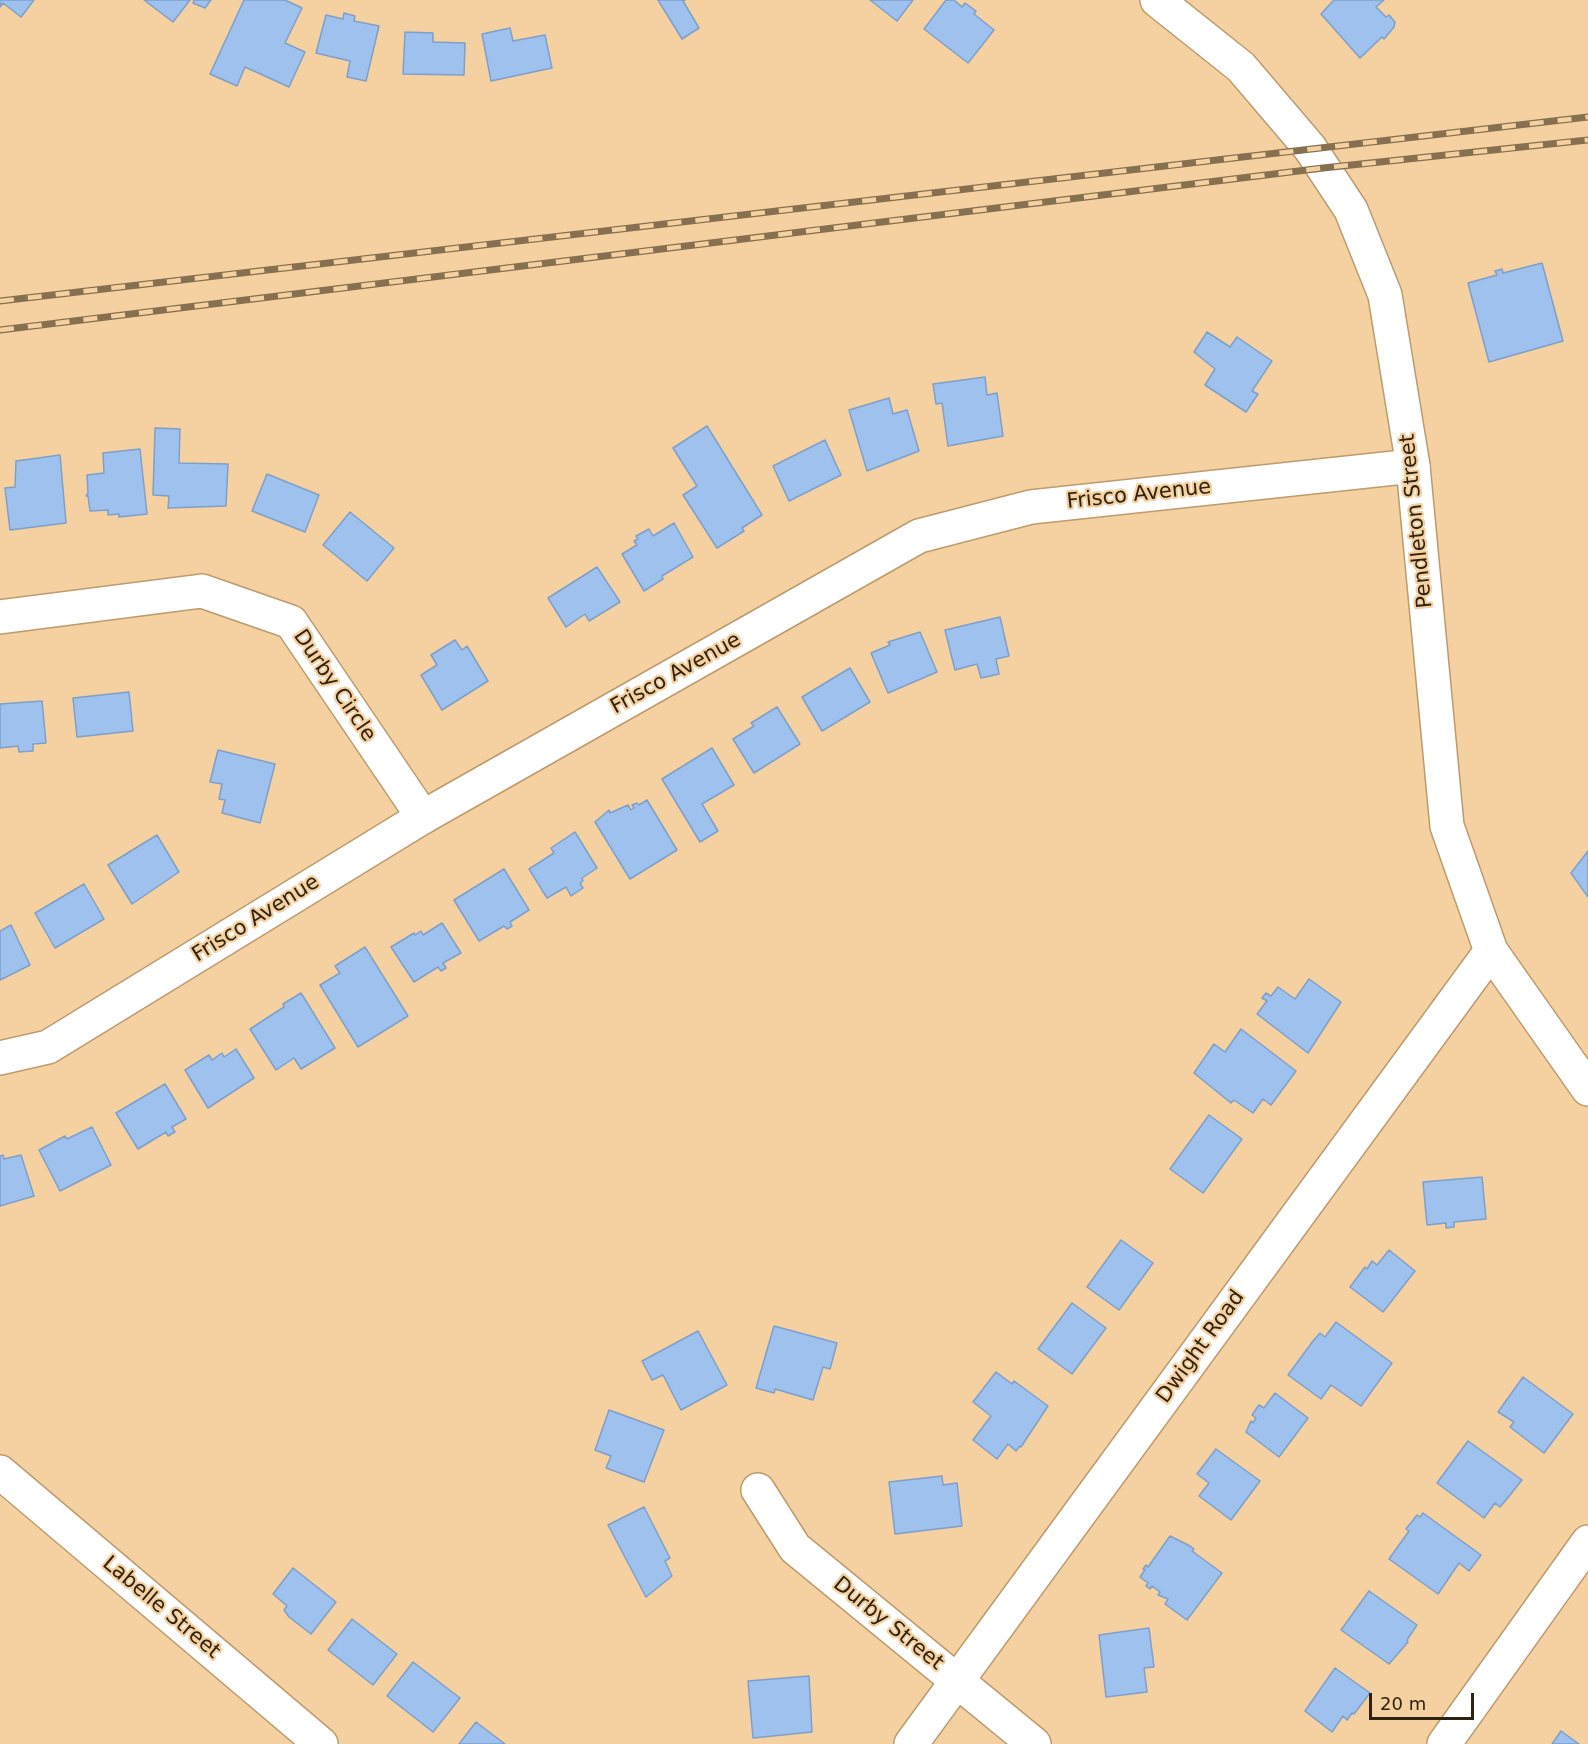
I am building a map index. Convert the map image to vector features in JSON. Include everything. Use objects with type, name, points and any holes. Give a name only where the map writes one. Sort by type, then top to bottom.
[{"type":"street","name":"Pendleton Street","points":[[1157,0],[1241,67],[1310,148],[1351,210],[1385,295],[1413,466],[1447,826],[1491,951],[1588,1089]]},
{"type":"street","name":"Frisco Avenue","points":[[0,1058],[48,1047],[423,817],[919,536],[1031,507],[1413,466]]},
{"type":"street","name":"Durby Circle","points":[[0,617],[202,591],[291,622],[423,817]]},
{"type":"street","name":"Dwight Road","points":[[911,1744],[1491,951]]},
{"type":"street","name":"Labelle Street","points":[[0,1472],[321,1744]]},
{"type":"street","name":"Durby Street","points":[[758,1490],[795,1548],[1034,1744]]},
{"type":"street","points":[[1444,1744],[1588,1542]]},
{"type":"building","points":[[0,0],[34,0],[21,17],[3,3],[0,7]]},
{"type":"building","points":[[144,0],[190,0],[173,22]]},
{"type":"building","points":[[194,0],[211,0],[205,8],[193,3]]},
{"type":"building","points":[[244,0],[285,0],[302,8],[285,43],[305,52],[289,87],[245,67],[237,86],[210,74]]},
{"type":"building","points":[[658,0],[685,0],[683,1],[699,28],[682,39]]},
{"type":"building","points":[[870,0],[913,0],[897,21]]},
{"type":"building","points":[[946,0],[954,0],[962,7],[965,3],[976,11],[974,14],[994,30],[968,63],[924,29]]},
{"type":"building","points":[[1334,0],[1384,0],[1376,7],[1386,17],[1389,15],[1395,22],[1394,27],[1384,39],[1382,37],[1360,58],[1321,14]]},
{"type":"building","points":[[344,13],[355,16],[354,21],[379,26],[366,81],[347,77],[350,61],[316,53],[326,15],[343,19]]},
{"type":"building","points":[[510,28],[513,41],[545,35],[552,68],[491,81],[482,34]]},
{"type":"building","points":[[405,32],[433,33],[433,42],[465,43],[464,75],[403,74]]},
{"type":"building","points":[[1542,263],[1563,341],[1489,362],[1468,283],[1497,275],[1495,271],[1502,269],[1503,273]]},
{"type":"building","points":[[1207,332],[1230,347],[1237,337],[1272,361],[1252,391],[1258,394],[1246,412],[1205,385],[1215,369],[1194,352]]},
{"type":"building","points":[[985,377],[987,395],[997,393],[1003,436],[948,446],[942,403],[936,404],[933,384]]},
{"type":"building","points":[[889,398],[893,414],[907,410],[919,451],[867,471],[849,410]]},
{"type":"building","points":[[707,426],[762,515],[742,528],[744,531],[717,548],[683,495],[697,486],[673,448]]},
{"type":"building","points":[[155,428],[180,429],[179,463],[228,464],[226,506],[168,508],[169,496],[153,495]]},
{"type":"building","points":[[825,440],[841,475],[789,501],[773,466]]},
{"type":"building","points":[[140,449],[147,514],[119,517],[119,514],[108,515],[108,510],[90,511],[88,496],[86,496],[88,493],[87,475],[104,473],[103,453]]},
{"type":"building","points":[[60,455],[66,523],[10,530],[5,488],[15,487],[16,461]]},
{"type":"building","points":[[267,474],[319,495],[305,532],[252,511]]},
{"type":"building","points":[[350,512],[394,548],[367,581],[323,545]]},
{"type":"building","points":[[674,523],[693,557],[662,576],[663,579],[644,591],[622,554],[637,545],[634,541],[638,539],[636,536],[649,529],[653,536]]},
{"type":"building","points":[[597,567],[620,602],[589,621],[585,614],[566,627],[548,598]]},
{"type":"building","points":[[1000,617],[1009,656],[996,659],[999,674],[981,678],[977,664],[955,670],[945,630]]},
{"type":"building","points":[[920,632],[937,672],[888,693],[871,653],[890,645],[888,642]]},
{"type":"building","points":[[455,640],[462,650],[467,646],[488,681],[442,710],[421,675],[437,665],[431,655]]},
{"type":"building","points":[[850,668],[870,702],[822,731],[802,697]]},
{"type":"building","points":[[129,692],[133,731],[77,737],[73,698]]},
{"type":"building","points":[[42,701],[46,743],[33,744],[33,751],[19,752],[18,746],[0,748],[0,704]]},
{"type":"building","points":[[777,707],[800,744],[754,773],[733,739],[754,726],[751,723]]},
{"type":"building","points":[[712,748],[734,785],[702,804],[718,831],[700,842],[662,779]]},
{"type":"building","points":[[218,750],[275,764],[260,823],[222,813],[225,800],[219,799],[222,784],[210,782]]},
{"type":"building","points":[[647,800],[677,850],[630,879],[595,822],[609,810],[610,813],[628,805],[631,810],[634,808],[632,805],[637,803],[639,805]]},
{"type":"building","points":[[575,832],[597,868],[582,878],[583,881],[580,883],[583,888],[571,896],[566,887],[547,898],[529,869],[554,853],[551,848]]},
{"type":"building","points":[[157,835],[179,872],[132,904],[108,865]]},
{"type":"building","points":[[1588,851],[1588,897],[1571,873]]},
{"type":"building","points":[[504,869],[529,910],[510,922],[512,926],[507,929],[504,926],[479,941],[454,900]]},
{"type":"building","points":[[84,884],[104,919],[55,948],[35,913]]},
{"type":"building","points":[[442,923],[461,953],[443,963],[446,968],[441,971],[438,967],[414,982],[391,947],[414,933],[415,935],[421,931],[423,935]]},
{"type":"building","points":[[11,925],[30,965],[0,980],[0,931]]},
{"type":"building","points":[[365,947],[408,1016],[358,1047],[320,985],[340,973],[335,966]]},
{"type":"building","points":[[1309,979],[1341,1002],[1308,1053],[1257,1014],[1267,1001],[1262,998],[1266,993],[1271,996],[1278,987],[1295,999]]},
{"type":"building","points":[[301,993],[335,1048],[301,1069],[294,1058],[276,1070],[250,1029]]},
{"type":"building","points":[[1241,1029],[1296,1071],[1271,1105],[1263,1099],[1253,1113],[1234,1100],[1231,1103],[1194,1073],[1214,1044],[1225,1052]]},
{"type":"building","points":[[236,1049],[254,1078],[208,1108],[185,1070],[209,1055],[212,1060],[222,1053],[224,1057]]},
{"type":"building","points":[[165,1084],[186,1119],[172,1127],[175,1132],[168,1136],[166,1132],[138,1149],[116,1113]]},
{"type":"building","points":[[1209,1115],[1242,1139],[1203,1193],[1170,1169]]},
{"type":"building","points":[[92,1127],[111,1165],[60,1191],[39,1150],[65,1136],[67,1139]]},
{"type":"building","points":[[3,1155],[4,1159],[21,1155],[34,1196],[0,1206],[0,1156]]},
{"type":"building","points":[[1482,1177],[1486,1219],[1454,1222],[1454,1227],[1446,1228],[1446,1223],[1427,1225],[1423,1182]]},
{"type":"building","points":[[1121,1240],[1153,1263],[1119,1310],[1087,1287]]},
{"type":"building","points":[[1389,1250],[1415,1271],[1383,1312],[1350,1287],[1365,1267],[1367,1269],[1372,1261],[1377,1265]]},
{"type":"building","points":[[1072,1303],[1106,1328],[1072,1374],[1038,1349]]},
{"type":"building","points":[[1336,1322],[1392,1363],[1361,1406],[1331,1385],[1321,1399],[1288,1375],[1320,1333],[1325,1337]]},
{"type":"building","points":[[774,1326],[837,1343],[830,1369],[823,1367],[813,1400],[775,1389],[774,1393],[756,1388]]},
{"type":"building","points":[[698,1331],[727,1385],[681,1410],[663,1375],[652,1380],[642,1361]]},
{"type":"building","points":[[996,1372],[1012,1384],[1014,1381],[1048,1406],[1021,1447],[1016,1451],[1008,1444],[997,1459],[973,1440],[991,1416],[973,1402]]},
{"type":"building","points":[[1523,1377],[1573,1414],[1544,1453],[1510,1427],[1514,1422],[1498,1412]]},
{"type":"building","points":[[1275,1393],[1308,1418],[1279,1457],[1246,1432],[1251,1421],[1253,1423],[1256,1418],[1252,1415],[1259,1405],[1264,1408]]},
{"type":"building","points":[[609,1410],[664,1430],[644,1482],[606,1468],[611,1456],[595,1450]]},
{"type":"building","points":[[1468,1441],[1522,1480],[1500,1507],[1495,1503],[1484,1518],[1437,1483]]},
{"type":"building","points":[[1216,1449],[1260,1481],[1231,1520],[1199,1496],[1209,1483],[1197,1474]]},
{"type":"building","points":[[942,1476],[943,1485],[957,1483],[962,1526],[895,1534],[889,1482]]},
{"type":"building","points":[[644,1507],[670,1558],[665,1561],[672,1576],[646,1597],[608,1525]]},
{"type":"building","points":[[1423,1513],[1481,1555],[1469,1571],[1459,1563],[1438,1594],[1389,1559],[1409,1531],[1406,1529],[1417,1515],[1420,1517]]},
{"type":"building","points":[[1170,1536],[1190,1546],[1194,1549],[1192,1551],[1222,1573],[1187,1620],[1165,1604],[1168,1599],[1158,1595],[1160,1592],[1152,1586],[1150,1589],[1146,1586],[1148,1583],[1140,1577],[1145,1570],[1143,1569],[1146,1565],[1148,1567]]},
{"type":"building","points":[[293,1568],[336,1602],[311,1634],[289,1617],[284,1610],[287,1606],[273,1594]]},
{"type":"building","points":[[1369,1591],[1417,1625],[1407,1640],[1408,1642],[1389,1664],[1341,1630]]},
{"type":"building","points":[[352,1619],[397,1654],[373,1685],[328,1650]]},
{"type":"building","points":[[1149,1628],[1154,1667],[1144,1668],[1147,1692],[1106,1697],[1099,1635]]},
{"type":"building","points":[[413,1662],[460,1698],[433,1732],[387,1696]]},
{"type":"building","points":[[1335,1668],[1370,1693],[1347,1720],[1343,1716],[1332,1732],[1305,1711]]},
{"type":"building","points":[[809,1676],[812,1732],[753,1738],[748,1681]]},
{"type":"building","points":[[476,1722],[505,1744],[459,1744]]},
{"type":"building","points":[[1561,1731],[1579,1744],[1552,1744]]},
{"type":"railway","points":[[0,301],[1588,117]]},
{"type":"railway","points":[[0,330],[1323,168],[1588,140]]}]
